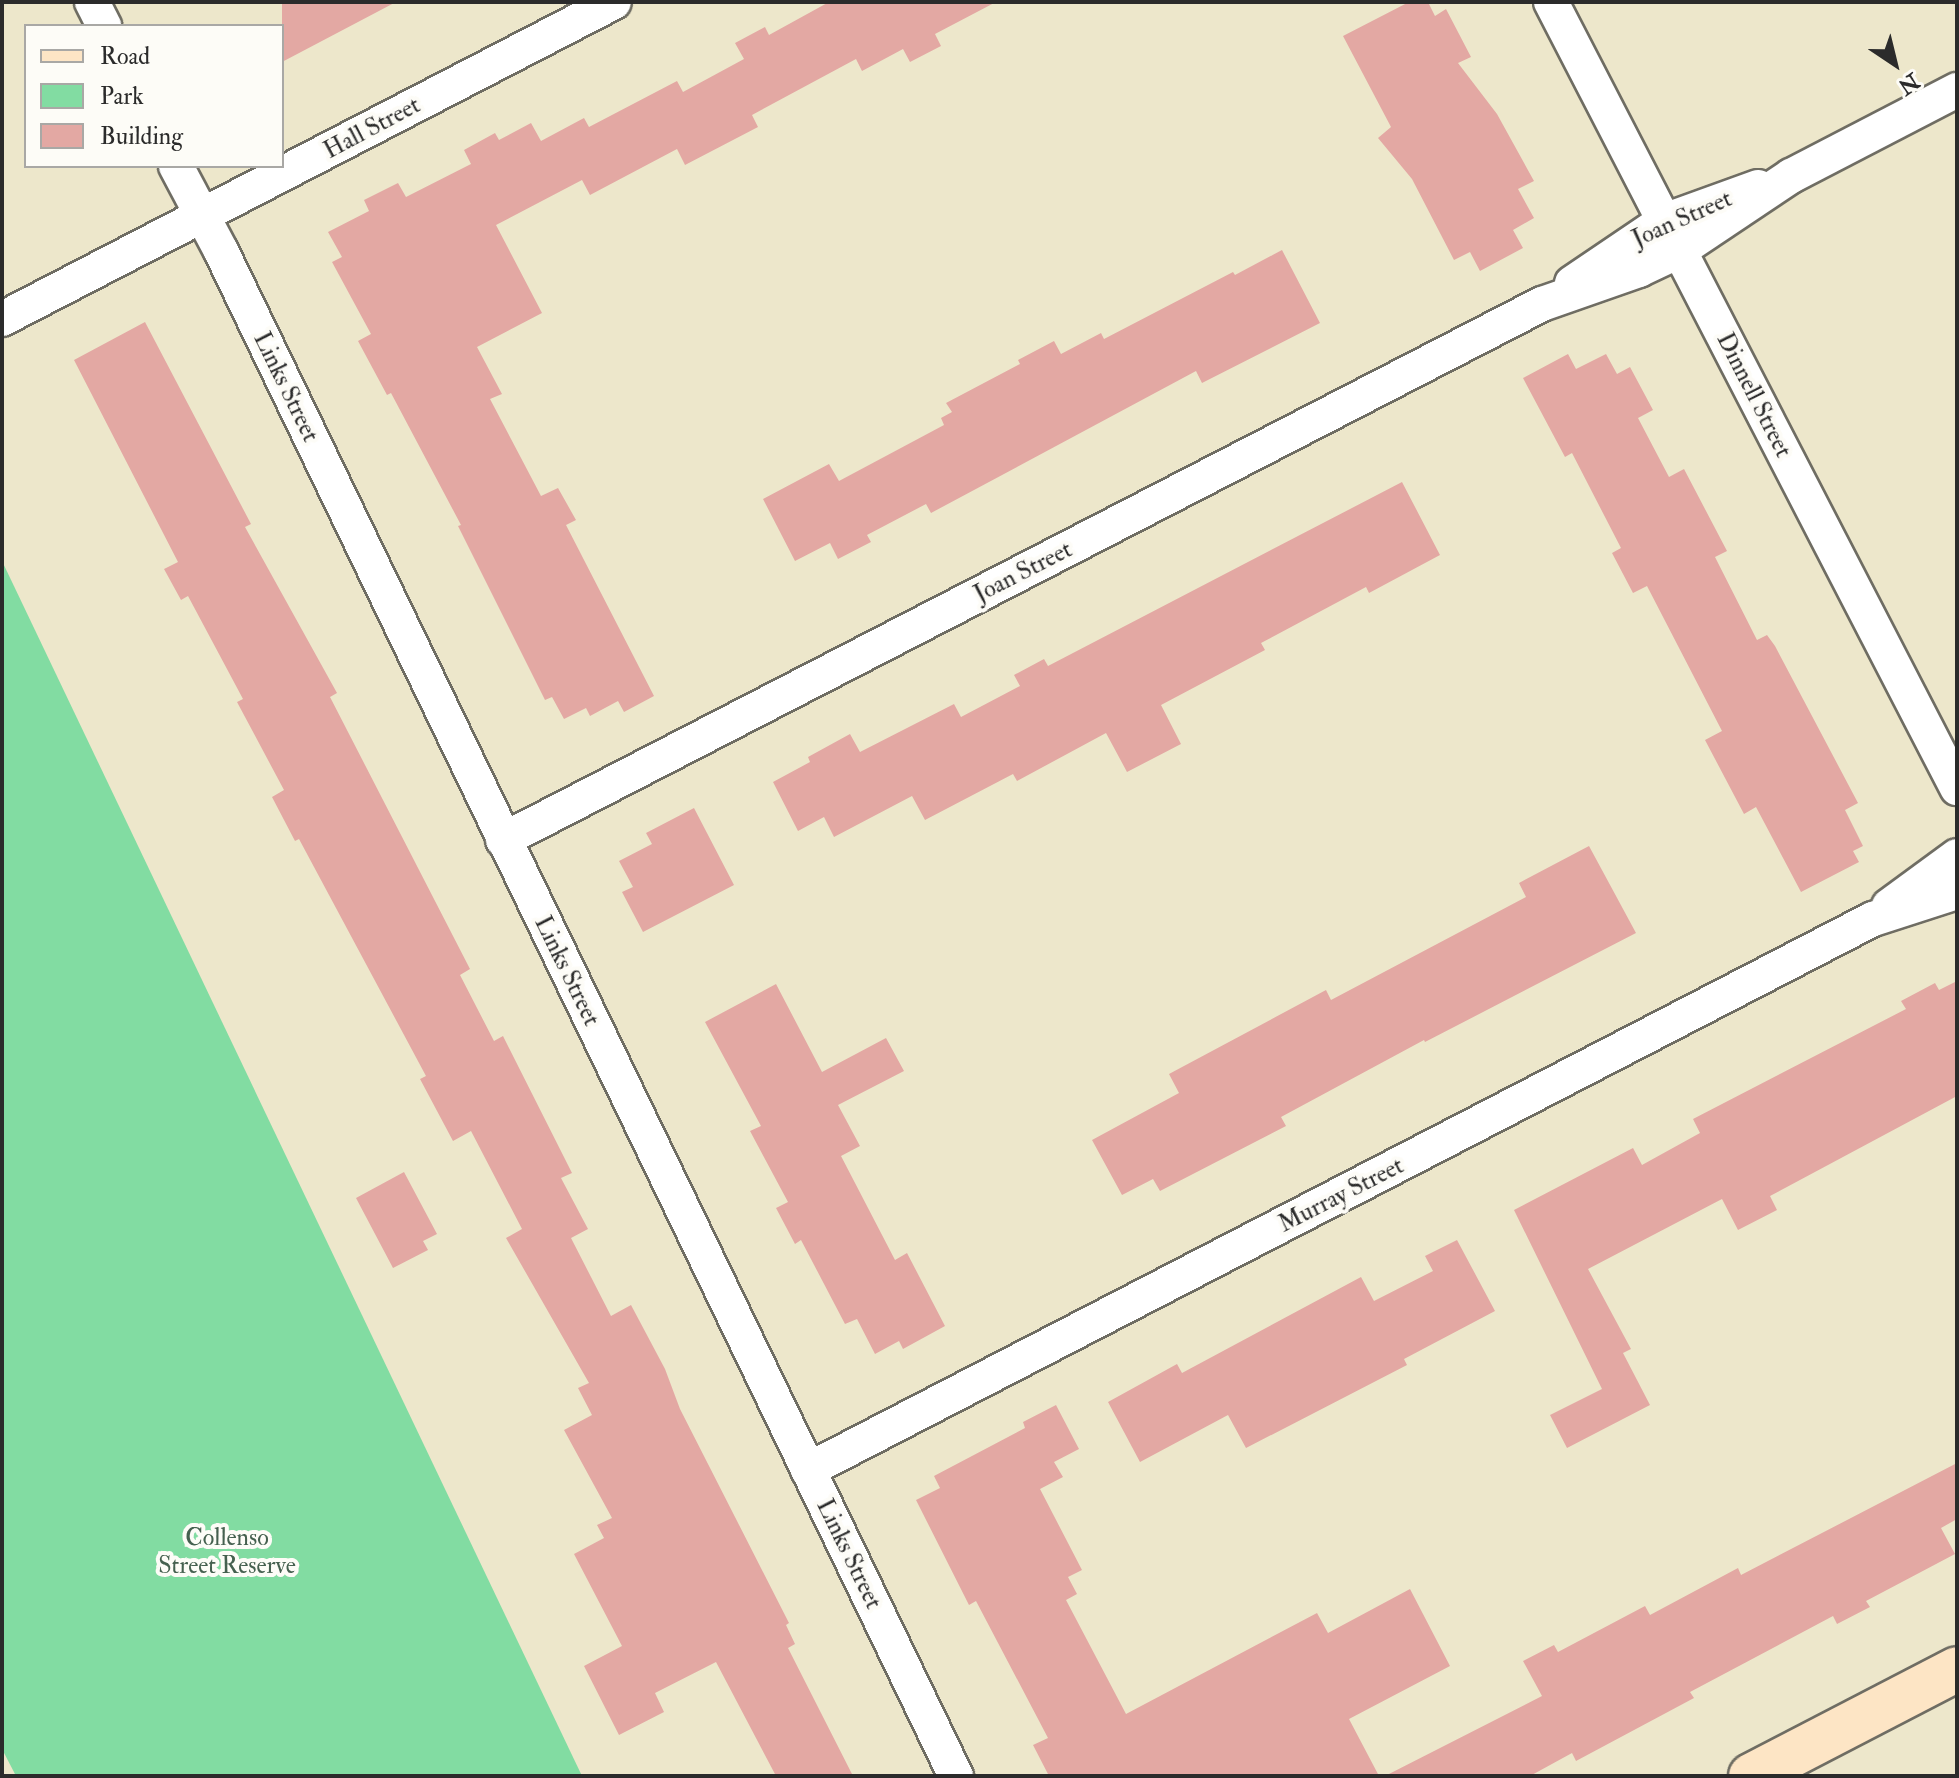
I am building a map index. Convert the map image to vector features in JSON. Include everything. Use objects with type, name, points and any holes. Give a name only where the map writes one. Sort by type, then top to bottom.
[{"type":"street","points":[[92,2],[103,24]]},
{"type":"street","name":"Hall Street","points":[[2,319],[614,2]]},
{"type":"street","name":"Dinnell Street","points":[[1551,2],[1957,788]]},
{"type":"street","name":"Joan Street","points":[[503,840],[1542,304],[1624,244],[1672,236],[1957,90]]},
{"type":"street","name":"Links Street","points":[[177,168],[956,1776]]},
{"type":"street","name":"Murray Street","points":[[808,1470],[1873,919],[1957,856]]},
{"type":"street","name":"Murray Street","points":[[1873,919],[1957,892]]},
{"type":"street","points":[[1751,1776],[1957,1669]]},
{"type":"green space","name":"Collenso Street Reserve","points":[[2,561],[582,1776],[16,1776],[2,1749]]},
{"type":"building","points":[[282,2],[396,2],[284,61]]},
{"type":"building","points":[[829,2],[996,2],[935,34],[941,46],[910,62],[903,49],[862,71],[856,59],[752,115],[758,127],[685,165],[677,149],[590,195],[582,180],[496,225],[542,313],[477,347],[502,394],[490,399],[541,496],[558,488],[576,520],[566,525],[654,696],[624,712],[618,701],[590,716],[586,708],[564,719],[552,697],[545,700],[458,526],[461,525],[391,393],[387,395],[358,341],[371,334],[332,262],[342,257],[328,232],[369,211],[364,200],[398,183],[406,197],[471,164],[464,150],[495,133],[499,140],[531,123],[541,141],[584,118],[589,127],[677,81],[683,92],[744,59],[735,43],[765,27],[769,35]]},
{"type":"building","points":[[1409,2],[1428,2],[1435,16],[1446,9],[1471,57],[1458,63],[1497,114],[1534,181],[1518,189],[1534,218],[1513,230],[1523,248],[1480,271],[1470,252],[1454,260],[1412,179],[1378,138],[1391,127],[1343,36]]},
{"type":"building","points":[[1282,250],[1320,323],[1202,383],[1196,371],[931,513],[926,504],[867,535],[871,542],[838,559],[830,543],[795,561],[763,499],[829,464],[839,481],[944,425],[941,418],[952,412],[946,403],[1020,364],[1018,360],[1054,341],[1061,354],[1101,333],[1104,339]]},
{"type":"building","points":[[145,322],[251,524],[245,527],[337,693],[330,697],[470,969],[460,975],[494,1041],[503,1036],[572,1173],[561,1178],[588,1229],[571,1238],[611,1316],[631,1305],[665,1369],[680,1409],[789,1623],[786,1625],[795,1644],[788,1648],[853,1776],[776,1776],[716,1662],[655,1693],[664,1712],[619,1735],[584,1666],[622,1646],[574,1554],[604,1538],[597,1525],[612,1518],[564,1430],[592,1415],[578,1388],[589,1383],[506,1238],[522,1229],[471,1131],[453,1141],[420,1079],[426,1076],[299,839],[295,841],[272,797],[284,790],[237,702],[243,699],[188,596],[181,600],[164,569],[178,562],[74,360]]},
{"type":"building","points":[[1568,354],[1576,369],[1606,354],[1617,374],[1630,367],[1653,410],[1638,418],[1669,477],[1684,469],[1727,551],[1715,557],[1757,640],[1767,635],[1775,646],[1858,803],[1845,810],[1863,846],[1853,851],[1859,862],[1801,892],[1756,807],[1744,814],[1705,740],[1722,731],[1647,586],[1633,593],[1612,553],[1621,548],[1572,453],[1565,457],[1523,378]]},
{"type":"building","points":[[1402,482],[1440,555],[1369,593],[1366,587],[1261,643],[1265,650],[1161,705],[1181,744],[1127,772],[1106,733],[1017,781],[1013,774],[925,820],[912,796],[834,837],[824,817],[798,831],[773,782],[810,762],[808,757],[850,734],[860,752],[954,704],[961,717],[1020,686],[1014,675],[1044,659],[1048,666]]},
{"type":"building","points":[[694,808],[734,885],[643,932],[622,892],[633,887],[619,861],[652,844],[646,833]]},
{"type":"building","points":[[1589,846],[1636,933],[1424,1040],[1281,1117],[1286,1126],[1160,1191],[1153,1179],[1122,1195],[1092,1140],[1179,1093],[1169,1074],[1326,990],[1331,1000],[1526,897],[1519,883]]},
{"type":"building","points":[[1957,981],[1957,1096],[1770,1196],[1777,1210],[1738,1230],[1722,1199],[1588,1269],[1631,1349],[1623,1353],[1650,1405],[1567,1448],[1550,1415],[1602,1389],[1514,1210],[1633,1148],[1642,1165],[1700,1133],[1693,1119],[1906,1009],[1901,1001],[1935,983],[1939,990]]},
{"type":"building","points":[[776,984],[822,1072],[886,1038],[904,1071],[838,1105],[860,1146],[841,1156],[895,1260],[907,1253],[945,1326],[903,1349],[899,1341],[875,1354],[857,1319],[845,1324],[801,1240],[795,1244],[776,1208],[788,1202],[750,1131],[761,1126],[705,1022]]},
{"type":"building","points":[[404,1172],[437,1234],[423,1241],[428,1250],[393,1268],[356,1198]]},
{"type":"building","points":[[1457,1240],[1495,1311],[1404,1359],[1407,1365],[1246,1448],[1228,1415],[1140,1462],[1108,1402],[1177,1364],[1182,1373],[1361,1277],[1374,1301],[1433,1271],[1425,1256]]},
{"type":"building","points":[[1056,1405],[1079,1449],[1054,1462],[1063,1477],[1040,1489],[1082,1570],[1068,1577],[1077,1594],[1066,1600],[1126,1714],[1317,1613],[1328,1633],[1410,1589],[1450,1666],[1349,1719],[1379,1776],[1049,1776],[1033,1745],[1048,1738],[976,1601],[969,1605],[916,1500],[940,1488],[934,1476],[1025,1428],[1023,1422]]},
{"type":"building","points":[[1957,1463],[1957,1519],[1941,1528],[1955,1554],[1866,1601],[1870,1607],[1837,1624],[1833,1616],[1690,1692],[1694,1698],[1576,1761],[1572,1753],[1530,1776],[1385,1776],[1542,1696],[1523,1661],[1554,1645],[1558,1652],[1645,1606],[1650,1615],[1738,1568],[1741,1575]]}]
